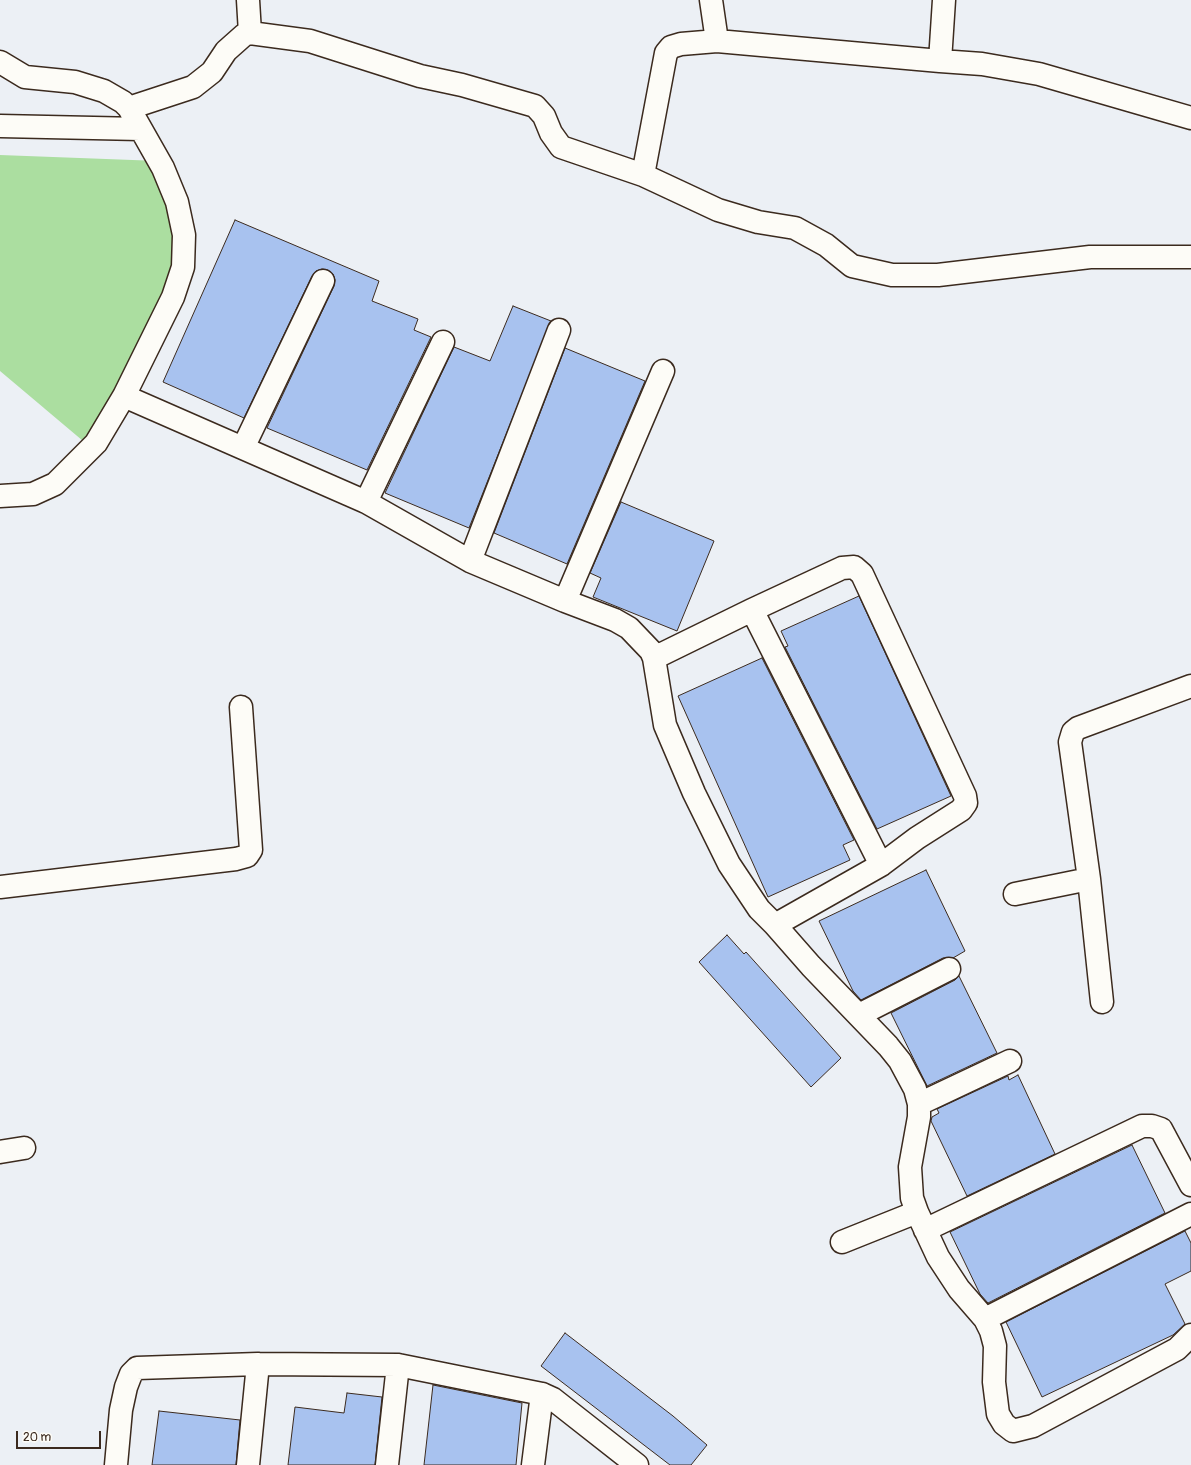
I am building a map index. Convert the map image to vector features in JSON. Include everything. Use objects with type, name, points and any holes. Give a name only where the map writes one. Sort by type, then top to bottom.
[{"type":"street","points":[[248,0],[250,33]]},
{"type":"street","points":[[711,0],[717,41]]},
{"type":"street","points":[[940,61],[944,0]]},
{"type":"street","points":[[129,108],[193,87],[212,72],[234,43],[250,33],[310,41],[420,76],[462,85],[535,106],[544,116],[551,132],[562,147],[643,175],[718,210],[758,222],[795,228],[826,245],[852,266],[892,275],[938,276],[1090,257],[1191,257]]},
{"type":"street","points":[[643,175],[666,53],[671,47],[681,44],[717,41],[982,64],[1038,74],[1191,118]]},
{"type":"street","points":[[0,62],[25,77],[75,82],[104,91],[123,102],[129,108],[163,168],[177,202],[184,235],[183,267],[173,297],[124,396],[96,443],[55,484],[33,494],[0,496]]},
{"type":"street","points":[[0,126],[140,129]]},
{"type":"street","points":[[243,448],[323,281]]},
{"type":"street","points":[[470,560],[560,330]]},
{"type":"street","points":[[366,502],[443,342]]},
{"type":"street","points":[[565,601],[663,371]]},
{"type":"street","points":[[124,396],[366,502],[470,560],[565,601],[615,620],[629,628],[651,651],[654,658],[665,725],[694,793],[733,870],[758,909],[775,925],[811,966],[859,1015],[900,1061],[914,1089],[919,1104],[919,1117],[910,1167],[912,1198],[921,1221],[948,1274],[985,1319],[995,1346],[994,1382],[998,1414],[1004,1424],[1013,1431],[1034,1426],[1177,1349],[1191,1335]]},
{"type":"street","points":[[654,658],[842,568],[854,567],[862,574],[965,796],[966,803],[961,810],[917,838],[881,866],[775,925]]},
{"type":"street","points":[[752,610],[881,866]]},
{"type":"street","points":[[1102,1002],[1089,879],[1070,742],[1073,732],[1078,728],[1191,686]]},
{"type":"street","points":[[0,887],[236,859],[247,856],[251,850],[241,707]]},
{"type":"street","points":[[1015,894],[1089,879]]},
{"type":"street","points":[[859,1015],[949,969]]},
{"type":"street","points":[[919,1104],[1010,1061]]},
{"type":"street","points":[[842,1242],[921,1221],[1142,1126],[1152,1126],[1161,1129],[1191,1185]]},
{"type":"street","points":[[0,1152],[24,1148]]},
{"type":"street","points":[[985,1319],[1191,1214]]},
{"type":"street","points":[[248,1465],[258,1364]]},
{"type":"street","points":[[116,1465],[121,1410],[131,1374],[128,1366],[258,1364],[398,1365],[542,1394],[553,1399],[637,1465]]},
{"type":"street","points":[[387,1465],[398,1365]]},
{"type":"street","points":[[533,1465],[542,1394]]},
{"type":"green space","points":[[0,155],[159,161],[184,215],[176,296],[89,446],[0,371]]},
{"type":"building","points":[[235,220],[379,281],[372,301],[418,319],[414,330],[431,337],[367,470],[267,428],[334,286],[335,280],[333,274],[328,270],[322,269],[316,271],[312,276],[244,418],[163,382]]},
{"type":"building","points":[[513,306],[551,321],[469,528],[385,493],[454,347],[490,361]]},
{"type":"building","points":[[565,348],[645,381],[567,564],[494,533]]},
{"type":"building","points":[[621,502],[714,541],[677,631],[593,597],[601,578],[590,573]]},
{"type":"building","points":[[859,596],[951,796],[877,829],[785,647],[788,646],[781,631]]},
{"type":"building","points":[[762,658],[854,840],[843,845],[850,860],[768,897],[678,696]]},
{"type":"building","points":[[926,870],[965,951],[953,958],[943,958],[861,1000],[853,991],[819,921]]},
{"type":"building","points":[[727,935],[744,954],[746,952],[841,1058],[811,1087],[699,962]]},
{"type":"building","points":[[959,976],[997,1053],[927,1086],[891,1013],[955,980]]},
{"type":"building","points":[[1018,1075],[1055,1154],[967,1196],[931,1121],[932,1117],[939,1113],[937,1109],[1008,1076],[1009,1080]]},
{"type":"building","points":[[1132,1145],[1165,1213],[988,1303],[980,1294],[950,1232]]},
{"type":"building","points":[[1185,1231],[1191,1243],[1191,1271],[1165,1284],[1185,1324],[1173,1335],[1042,1397],[1006,1322]]},
{"type":"building","points":[[565,1333],[673,1416],[707,1445],[691,1465],[670,1465],[541,1366]]},
{"type":"building","points":[[433,1385],[522,1403],[516,1465],[424,1465]]},
{"type":"building","points":[[347,1393],[382,1397],[375,1465],[288,1465],[295,1407],[344,1413]]},
{"type":"building","points":[[159,1411],[240,1420],[236,1465],[152,1465]]}]
